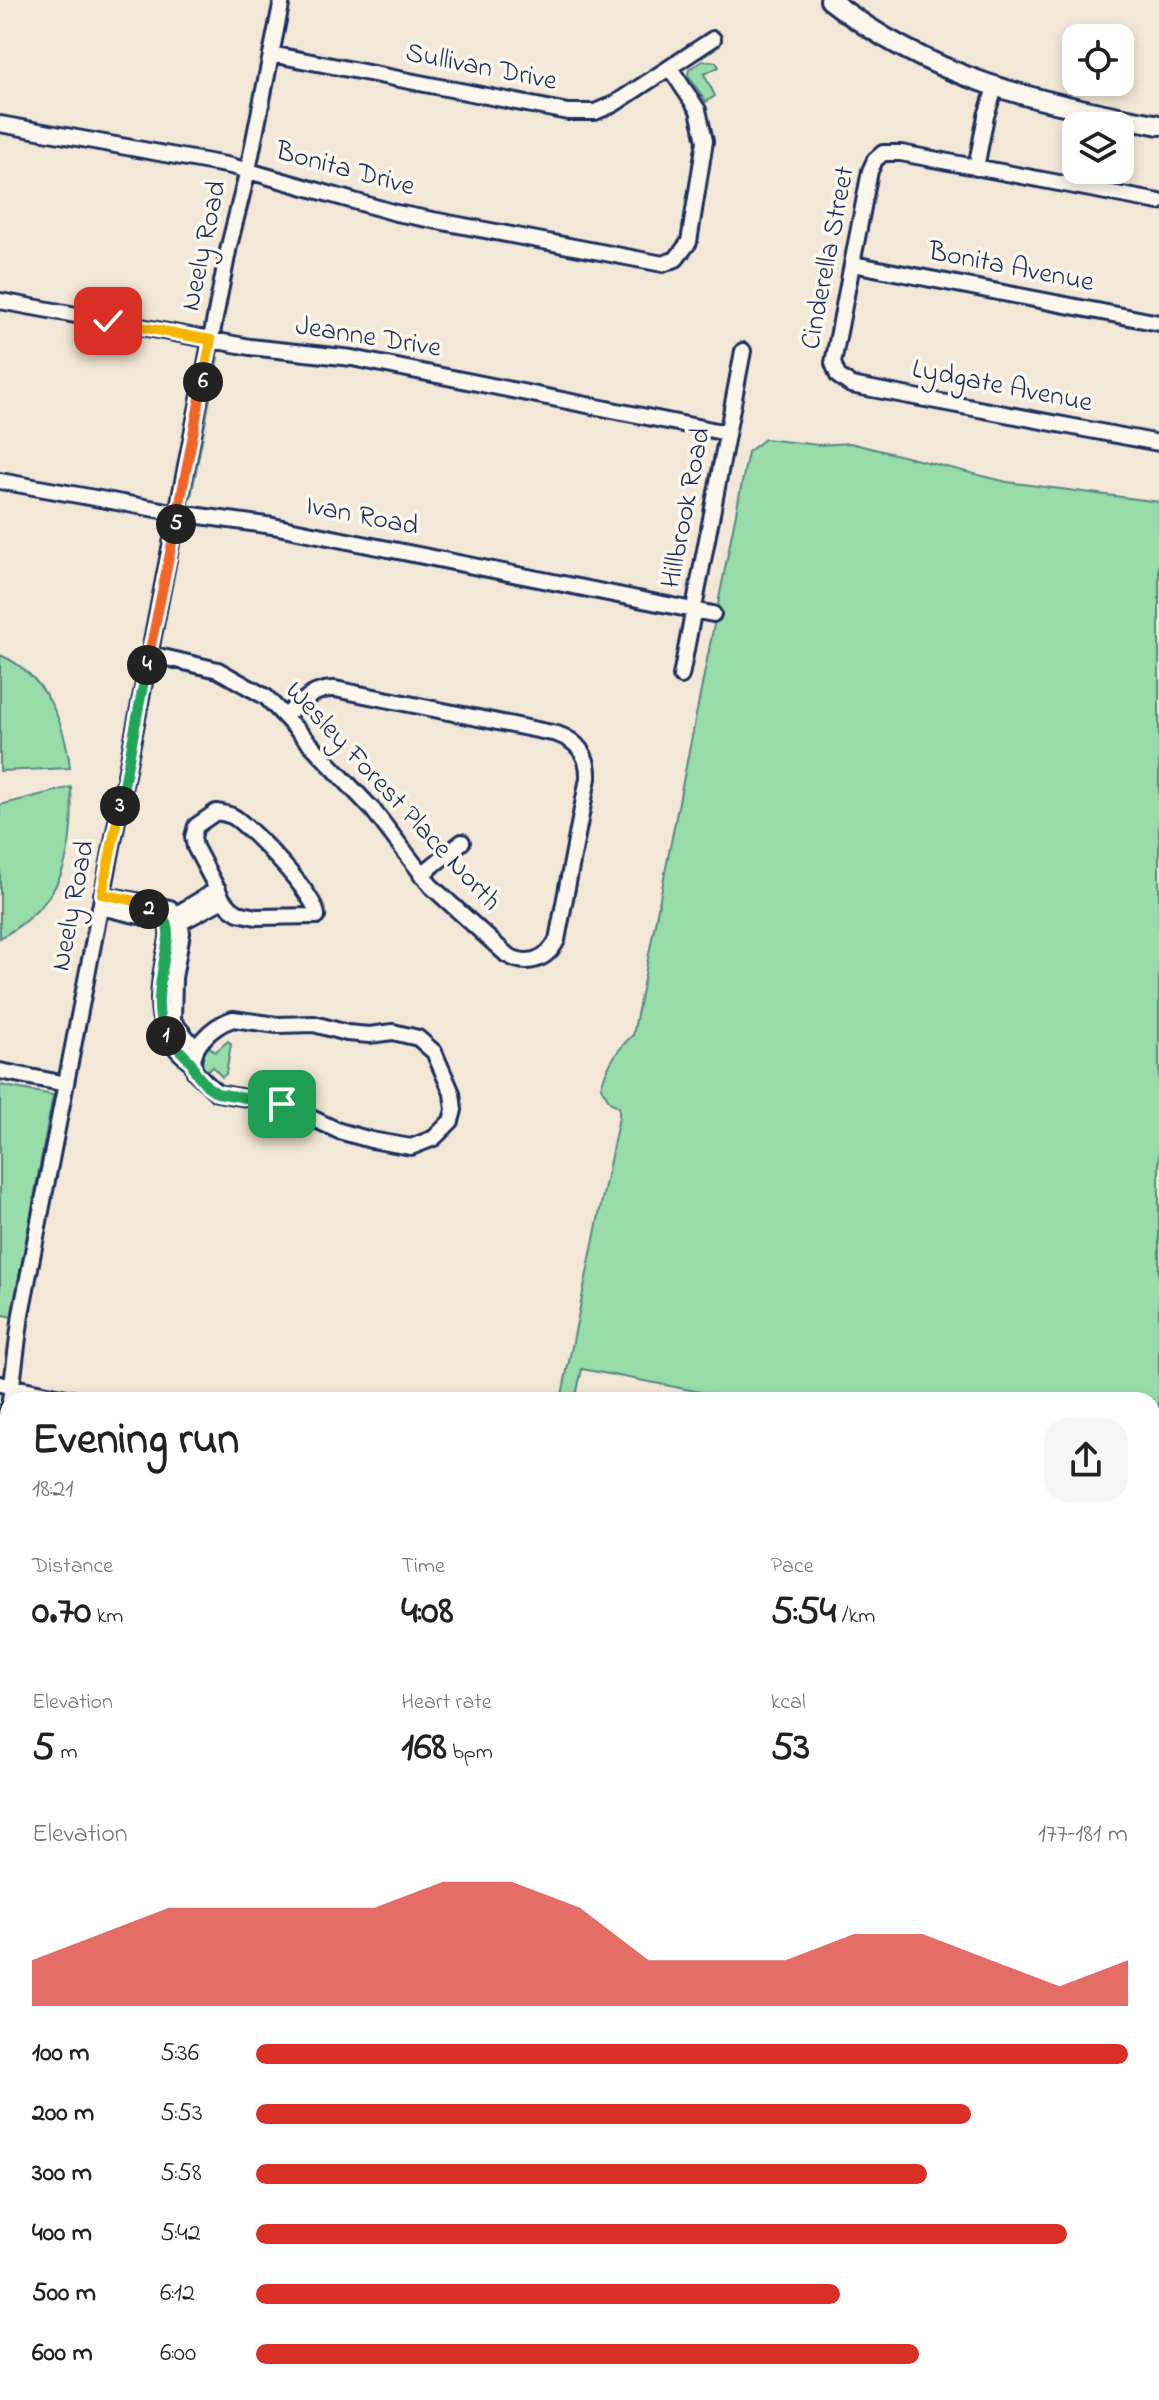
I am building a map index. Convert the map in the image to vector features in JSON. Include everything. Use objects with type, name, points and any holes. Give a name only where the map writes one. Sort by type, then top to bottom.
[{"type":"main road","points":[[838,3],[879,34],[927,60],[995,88],[1042,102],[1159,125]]},
{"type":"street","name":"Neely Road","points":[[7,1390],[229,246],[248,170],[282,0]]},
{"type":"street","name":"Sullivan Drive","points":[[271,54],[579,114],[595,112],[614,104],[713,39]]},
{"type":"street","name":"Bonita Drive","points":[[0,124],[248,170],[396,213],[663,264],[676,259],[689,242],[705,141],[698,110],[670,68]]},
{"type":"street","points":[[995,88],[976,168],[1159,202]]},
{"type":"street","name":"Cinderella Street","points":[[838,376],[833,363],[870,171],[875,160],[883,153],[901,153],[976,168]]},
{"type":"street","name":"Bonita Avenue","points":[[853,264],[1159,323]]},
{"type":"street","name":"Jeanne Drive","points":[[0,301],[211,340],[352,358],[727,433]]},
{"type":"street","name":"Hillbrook Road","points":[[681,676],[743,351]]},
{"type":"street","name":"Lydgate Avenue","points":[[838,376],[851,385],[1159,443]]},
{"type":"street","name":"Ivan Road","points":[[0,481],[178,513],[273,526],[713,614]]},
{"type":"street","name":"Wesley Forest Place North","points":[[150,654],[232,676],[266,697],[373,810],[421,875],[455,911],[510,957],[525,962],[546,955],[556,944],[588,784],[586,758],[575,743],[557,734],[335,689],[312,694],[285,716]]},
{"type":"street","points":[[216,812],[237,820],[264,845],[300,884],[318,914],[315,917],[256,917],[238,913],[221,895],[195,847],[193,837],[199,823],[216,812]]},
{"type":"street","points":[[421,875],[462,842]]},
{"type":"street","points":[[173,922],[221,895]]},
{"type":"street","points":[[101,901],[149,910],[173,922]]},
{"type":"street","points":[[173,922],[169,966],[173,1021],[194,1056],[195,1072],[217,1093],[282,1104],[339,1131],[411,1147],[428,1142],[448,1125],[454,1110],[452,1093],[434,1052],[418,1038],[408,1034],[361,1035],[314,1024],[277,1025],[233,1019],[217,1028],[194,1056]]},
{"type":"street","points":[[0,1071],[66,1084]]},
{"type":"green space","points":[[703,61],[716,62],[719,67],[704,74],[715,96],[706,102],[688,75],[689,69]]},
{"type":"green space","points":[[218,357],[191,497],[190,498],[215,362]]},
{"type":"green space","points":[[765,439],[818,445],[850,443],[1007,482],[1159,502],[1159,1392],[701,1392],[582,1369],[577,1392],[563,1392],[619,1117],[619,1107],[610,1102],[601,1087],[613,1059],[633,1035],[748,452]]},
{"type":"green space","points":[[0,655],[29,674],[50,701],[58,717],[70,768],[0,771]]},
{"type":"green space","points":[[71,787],[70,835],[61,875],[38,909],[0,938],[0,805]]},
{"type":"green space","points":[[228,1041],[231,1044],[226,1074],[222,1077],[213,1067],[204,1072],[199,1058],[208,1045],[215,1052]]},
{"type":"green space","points":[[0,1085],[53,1095],[12,1317],[0,1314]]},
{"type":"route","points":[[108,321],[211,340],[102,894],[150,904],[147,917],[166,922],[170,931],[161,977],[162,1029],[192,1063],[195,1072],[207,1086],[217,1093],[282,1104]]}]
